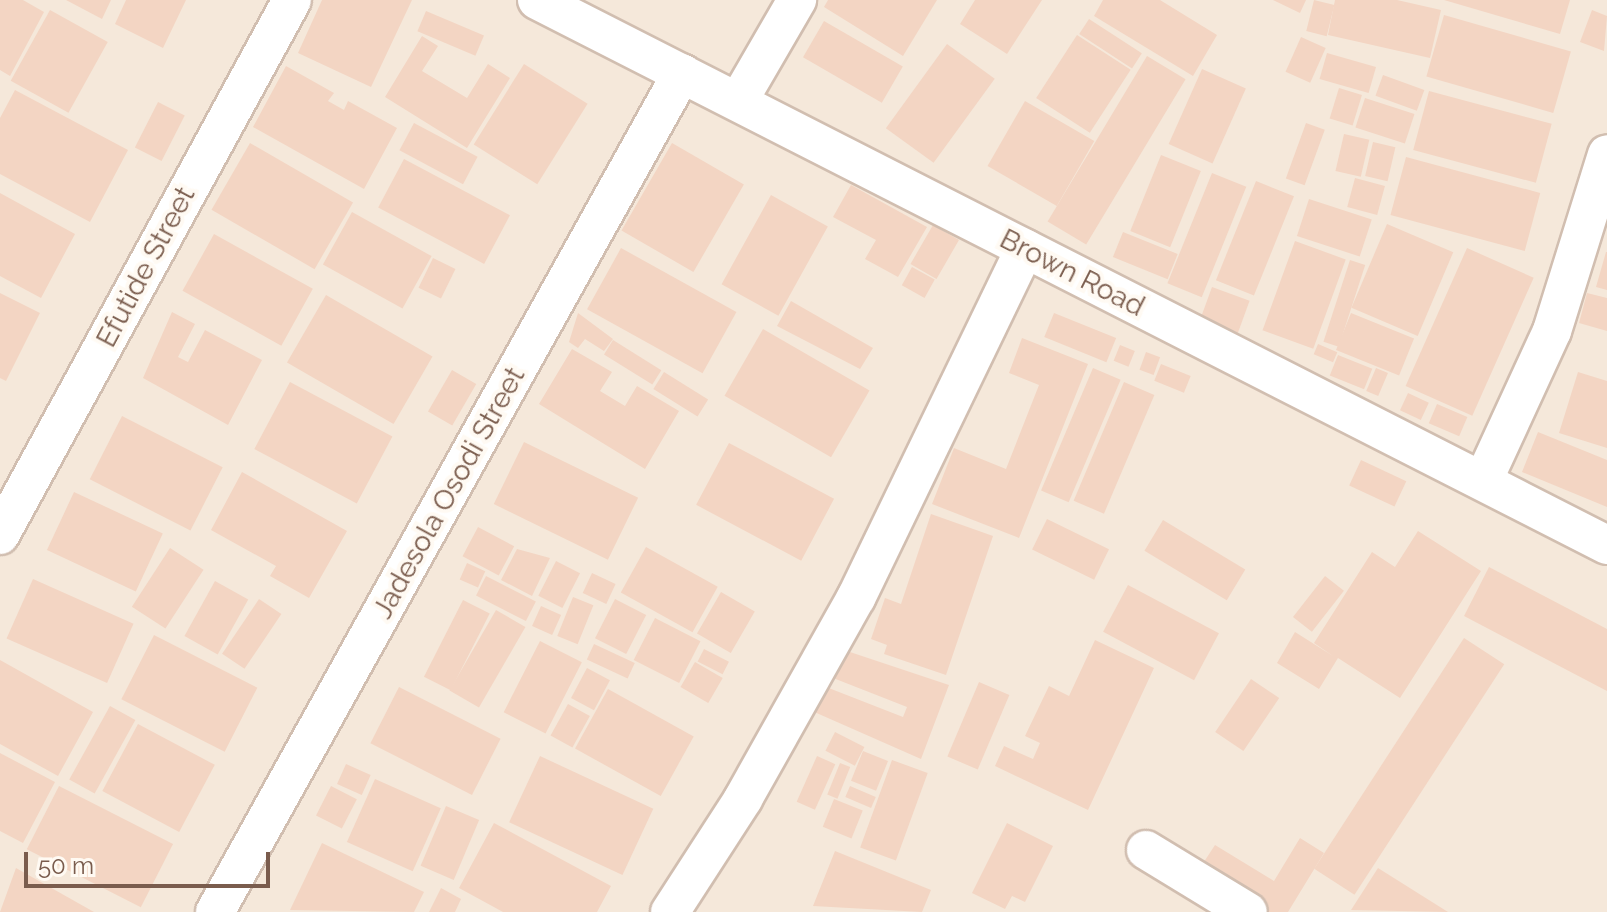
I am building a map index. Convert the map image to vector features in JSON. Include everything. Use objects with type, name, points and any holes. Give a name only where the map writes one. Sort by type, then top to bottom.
[{"type":"street","name":"Efutide Street","points":[[0,535],[292,0]]},
{"type":"street","name":"Brown Road","points":[[537,0],[739,100],[1607,545]]},
{"type":"street","points":[[739,100],[797,0]]},
{"type":"street","name":"Jadesola Osodi Street","points":[[215,912],[682,73]]},
{"type":"street","points":[[1483,481],[1552,331],[1607,154]]},
{"type":"street","points":[[670,912],[743,799],[856,598],[1025,249]]},
{"type":"street","points":[[1146,850],[1248,912]]},
{"type":"shaded area","points":[[0,0],[1607,0],[1607,912],[0,912]]},
{"type":"building","points":[[0,0],[23,0],[44,12],[10,76],[0,70]]},
{"type":"building","points":[[66,0],[111,0],[102,19]]},
{"type":"building","points":[[126,0],[186,0],[163,48],[115,24]]},
{"type":"building","points":[[322,0],[412,0],[371,87],[298,53]]},
{"type":"building","points":[[828,0],[937,0],[903,56],[824,7]]},
{"type":"building","points":[[975,0],[1042,0],[1007,54],[960,24]]},
{"type":"building","points":[[1103,0],[1160,0],[1217,35],[1193,76],[1094,16]]},
{"type":"building","points":[[1273,0],[1306,0],[1300,13]]},
{"type":"building","points":[[1314,0],[1334,5],[1327,36],[1306,31]]},
{"type":"building","points":[[1335,0],[1397,0],[1441,10],[1430,58],[1328,35]]},
{"type":"building","points":[[1444,0],[1570,0],[1560,34]]},
{"type":"building","points":[[50,10],[108,42],[68,113],[11,81]]},
{"type":"building","points":[[1592,10],[1607,16],[1604,51],[1580,42]]},
{"type":"building","points":[[426,11],[484,36],[475,56],[417,31]]},
{"type":"building","points":[[1444,15],[1571,51],[1553,113],[1426,77]]},
{"type":"building","points":[[1089,19],[1142,53],[1132,68],[1079,34]]},
{"type":"building","points":[[824,21],[903,66],[882,103],[803,57]]},
{"type":"building","points":[[1077,35],[1131,70],[1090,133],[1036,98]]},
{"type":"building","points":[[422,36],[438,46],[422,71],[467,98],[488,64],[510,78],[467,148],[385,97]]},
{"type":"building","points":[[1301,37],[1326,48],[1310,83],[1286,72]]},
{"type":"building","points":[[947,44],[995,79],[934,163],[886,128]]},
{"type":"building","points":[[1327,53],[1376,67],[1369,93],[1320,79]]},
{"type":"building","points":[[1147,56],[1186,79],[1086,245],[1048,221]]},
{"type":"building","points":[[524,64],[588,104],[537,184],[474,145]]},
{"type":"building","points":[[286,66],[334,93],[328,101],[344,110],[348,101],[397,128],[364,189],[253,127]]},
{"type":"building","points":[[1202,69],[1246,89],[1212,163],[1169,144]]},
{"type":"building","points":[[1383,75],[1424,90],[1417,111],[1375,96]]},
{"type":"building","points":[[1339,88],[1362,95],[1353,126],[1330,119]]},
{"type":"building","points":[[15,90],[128,150],[90,222],[0,174],[0,118]]},
{"type":"building","points":[[1429,91],[1552,124],[1536,183],[1413,150]]},
{"type":"building","points":[[1365,98],[1414,114],[1405,144],[1355,127]]},
{"type":"building","points":[[1025,101],[1094,141],[1057,206],[988,166]]},
{"type":"building","points":[[158,102],[185,116],[162,161],[135,147]]},
{"type":"building","points":[[414,123],[478,157],[463,184],[399,150]]},
{"type":"building","points":[[1306,123],[1325,130],[1305,185],[1286,178]]},
{"type":"building","points":[[1344,134],[1369,140],[1361,177],[1335,171]]},
{"type":"building","points":[[1373,142],[1395,147],[1388,181],[1365,176]]},
{"type":"building","points":[[250,143],[353,202],[315,269],[212,210]]},
{"type":"building","points":[[672,143],[744,184],[693,272],[622,230]]},
{"type":"building","points":[[1161,155],[1201,171],[1170,247],[1130,231]]},
{"type":"building","points":[[1406,157],[1540,193],[1525,251],[1390,215]]},
{"type":"building","points":[[404,159],[510,215],[484,264],[378,208]]},
{"type":"building","points":[[1212,173],[1246,187],[1202,297],[1167,283]]},
{"type":"building","points":[[1355,178],[1385,186],[1377,215],[1347,207]]},
{"type":"building","points":[[1256,181],[1294,196],[1254,296],[1216,280]]},
{"type":"building","points":[[851,185],[927,227],[898,277],[865,259],[876,240],[833,217]]},
{"type":"building","points":[[0,193],[75,234],[41,298],[0,276]]},
{"type":"building","points":[[771,195],[828,227],[778,316],[722,284]]},
{"type":"building","points":[[1309,199],[1372,219],[1360,256],[1297,236]]},
{"type":"building","points":[[352,212],[432,256],[403,309],[323,264]]},
{"type":"building","points":[[1387,224],[1453,252],[1418,336],[1351,308]]},
{"type":"building","points":[[933,225],[959,240],[936,279],[910,264]]},
{"type":"building","points":[[1123,232],[1178,254],[1168,279],[1113,257]]},
{"type":"building","points":[[214,234],[313,289],[281,346],[182,291]]},
{"type":"building","points":[[1295,241],[1346,259],[1313,349],[1263,330]]},
{"type":"building","points":[[621,248],[736,312],[703,373],[587,309]]},
{"type":"building","points":[[1467,248],[1534,278],[1472,416],[1406,386]]},
{"type":"building","points":[[1607,252],[1607,290],[1596,287]]},
{"type":"building","points":[[433,258],[455,269],[441,299],[419,288]]},
{"type":"building","points":[[1350,260],[1365,265],[1339,347],[1323,342]]},
{"type":"building","points":[[912,267],[935,280],[925,298],[902,285]]},
{"type":"building","points":[[1212,287],[1250,301],[1238,333],[1200,319]]},
{"type":"building","points":[[0,293],[40,313],[6,381],[0,378]]},
{"type":"building","points":[[1587,293],[1607,298],[1607,331],[1579,323]]},
{"type":"building","points":[[326,295],[433,356],[394,424],[287,363]]},
{"type":"building","points":[[791,301],[873,348],[860,369],[777,326]]},
{"type":"building","points":[[172,312],[195,324],[178,357],[188,362],[205,330],[262,360],[228,425],[143,378]]},
{"type":"building","points":[[578,313],[613,339],[604,351],[585,339],[578,348],[569,342]]},
{"type":"building","points":[[1054,313],[1116,338],[1106,362],[1044,337]]},
{"type":"building","points":[[1351,313],[1414,338],[1399,376],[1336,350]]},
{"type":"building","points":[[763,329],[870,391],[831,457],[724,396]]},
{"type":"building","points":[[1022,338],[1088,364],[1019,538],[932,504],[954,448],[1006,469],[1039,385],[1009,373]]},
{"type":"building","points":[[613,340],[661,370],[652,385],[604,354]]},
{"type":"building","points":[[1318,344],[1337,352],[1333,362],[1314,354]]},
{"type":"building","points":[[1120,345],[1135,351],[1128,367],[1114,361]]},
{"type":"building","points":[[572,349],[612,372],[600,391],[625,406],[637,386],[679,411],[645,469],[539,404]]},
{"type":"building","points":[[1146,352],[1160,357],[1154,375],[1140,370]]},
{"type":"building","points":[[1338,355],[1372,369],[1364,389],[1330,375]]},
{"type":"building","points":[[1161,364],[1191,376],[1184,393],[1154,381]]},
{"type":"building","points":[[1093,368],[1121,380],[1069,502],[1041,490]]},
{"type":"building","points":[[1376,368],[1388,373],[1378,396],[1366,391]]},
{"type":"building","points":[[452,370],[476,384],[452,426],[428,412]]},
{"type":"building","points":[[664,372],[708,400],[698,417],[653,389]]},
{"type":"building","points":[[1578,372],[1607,381],[1607,448],[1559,433]]},
{"type":"building","points":[[290,382],[392,436],[357,504],[254,449]]},
{"type":"building","points":[[1124,382],[1154,395],[1104,514],[1074,501]]},
{"type":"building","points":[[1408,393],[1429,403],[1421,420],[1400,410]]},
{"type":"building","points":[[1437,404],[1467,417],[1459,436],[1429,423]]},
{"type":"building","points":[[122,416],[223,467],[190,531],[90,479]]},
{"type":"building","points":[[1538,432],[1607,460],[1607,507],[1522,472]]},
{"type":"building","points":[[524,442],[638,498],[608,560],[494,504]]},
{"type":"building","points":[[729,443],[834,499],[801,561],[696,505]]},
{"type":"building","points":[[1361,460],[1406,481],[1394,507],[1349,485]]},
{"type":"building","points":[[242,472],[347,531],[309,598],[270,576],[276,566],[211,530]]},
{"type":"building","points":[[74,492],[163,533],[136,591],[47,550]]},
{"type":"building","points":[[931,514],[993,536],[946,675],[884,654],[887,645],[871,639],[885,598],[901,604]]},
{"type":"building","points":[[1047,519],[1109,549],[1094,580],[1032,550]]},
{"type":"building","points":[[1163,520],[1245,569],[1227,600],[1144,551]]},
{"type":"building","points":[[478,527],[514,546],[499,575],[463,556]]},
{"type":"building","points":[[1418,531],[1481,571],[1400,698],[1338,658],[1319,689],[1277,663],[1295,632],[1333,656],[1314,643],[1372,552],[1395,567]]},
{"type":"building","points":[[646,547],[718,587],[693,632],[621,592]]},
{"type":"building","points":[[170,548],[204,570],[165,628],[132,607]]},
{"type":"building","points":[[517,549],[550,558],[532,596],[501,580]]},
{"type":"building","points":[[556,561],[580,573],[562,608],[538,596]]},
{"type":"building","points":[[467,563],[485,571],[478,588],[460,579]]},
{"type":"building","points":[[1489,567],[1607,629],[1607,691],[1464,616]]},
{"type":"building","points":[[592,573],[616,584],[606,604],[583,593]]},
{"type":"building","points":[[486,576],[536,601],[526,621],[476,596]]},
{"type":"building","points":[[1325,576],[1344,591],[1312,632],[1293,617]]},
{"type":"building","points":[[33,579],[133,624],[107,683],[7,638]]},
{"type":"building","points":[[215,581],[248,599],[218,655],[184,636]]},
{"type":"building","points":[[1128,585],[1219,633],[1194,680],[1103,632]]},
{"type":"building","points":[[721,592],[755,612],[731,653],[697,634]]},
{"type":"building","points":[[573,597],[593,605],[578,644],[557,636]]},
{"type":"building","points":[[259,599],[281,614],[244,669],[222,654]]},
{"type":"building","points":[[615,599],[646,615],[626,654],[595,638]]},
{"type":"building","points":[[463,600],[490,614],[451,690],[424,677]]},
{"type":"building","points":[[541,606],[561,615],[552,635],[532,626]]},
{"type":"building","points":[[496,610],[525,627],[479,708],[450,691]]},
{"type":"building","points":[[655,618],[700,641],[679,683],[634,660]]},
{"type":"building","points":[[154,635],[257,688],[225,752],[121,699]]},
{"type":"building","points":[[1464,638],[1504,664],[1354,895],[1314,869]]},
{"type":"building","points":[[1095,640],[1154,668],[1088,810],[995,766],[1004,746],[1033,759],[1040,743],[1025,736],[1049,686],[1069,696]]},
{"type":"building","points":[[540,641],[582,662],[546,734],[504,712]]},
{"type":"building","points":[[594,644],[635,663],[628,678],[587,659]]},
{"type":"building","points":[[838,648],[949,685],[921,759],[812,711],[821,685],[903,717],[907,707],[828,676]]},
{"type":"building","points":[[704,649],[729,662],[723,674],[698,661]]},
{"type":"building","points":[[0,660],[93,712],[58,776],[0,744]]},
{"type":"building","points":[[695,662],[723,678],[708,703],[680,687]]},
{"type":"building","points":[[587,668],[610,680],[594,710],[571,698]]},
{"type":"building","points":[[1251,679],[1279,698],[1243,751],[1215,732]]},
{"type":"building","points":[[979,682],[1009,695],[978,769],[947,757]]},
{"type":"building","points":[[399,687],[501,739],[472,795],[370,743]]},
{"type":"building","points":[[608,689],[694,737],[661,796],[575,748]]},
{"type":"building","points":[[568,704],[590,716],[572,748],[551,735]]},
{"type":"building","points":[[110,706],[135,720],[95,794],[69,779]]},
{"type":"building","points":[[138,724],[215,765],[179,832],[102,791]]},
{"type":"building","points":[[835,732],[864,747],[855,766],[825,751]]},
{"type":"building","points":[[863,751],[888,761],[876,791],[851,781]]},
{"type":"building","points":[[0,753],[55,782],[23,843],[0,831]]},
{"type":"building","points":[[540,756],[653,809],[622,875],[509,822]]},
{"type":"building","points":[[817,756],[835,764],[815,810],[797,802]]},
{"type":"building","points":[[892,760],[928,773],[896,860],[860,847]]},
{"type":"building","points":[[840,763],[850,767],[837,799],[827,795]]},
{"type":"building","points":[[346,764],[371,775],[362,795],[337,784]]},
{"type":"building","points":[[375,779],[441,808],[413,871],[347,842]]},
{"type":"building","points":[[59,786],[173,844],[141,907],[27,849]]},
{"type":"building","points":[[331,786],[357,799],[342,829],[316,815]]},
{"type":"building","points":[[850,786],[876,797],[871,808],[845,797]]},
{"type":"building","points":[[834,799],[863,811],[852,838],[823,827]]},
{"type":"building","points":[[446,806],[479,820],[454,880],[421,866]]},
{"type":"building","points":[[494,823],[611,886],[597,912],[503,912],[459,888]]},
{"type":"building","points":[[1007,823],[1053,846],[1025,902],[1012,896],[1005,909],[972,893]]},
{"type":"building","points":[[1300,838],[1324,853],[1288,912],[1265,912],[1198,871],[1215,845],[1274,881]]},
{"type":"building","points":[[322,843],[424,892],[414,912],[290,910]]},
{"type":"building","points":[[835,851],[931,890],[922,912],[813,906]]},
{"type":"building","points":[[16,868],[94,912],[0,912]]},
{"type":"building","points":[[1378,868],[1448,912],[1351,910]]},
{"type":"building","points":[[441,888],[461,899],[455,912],[429,912]]}]
